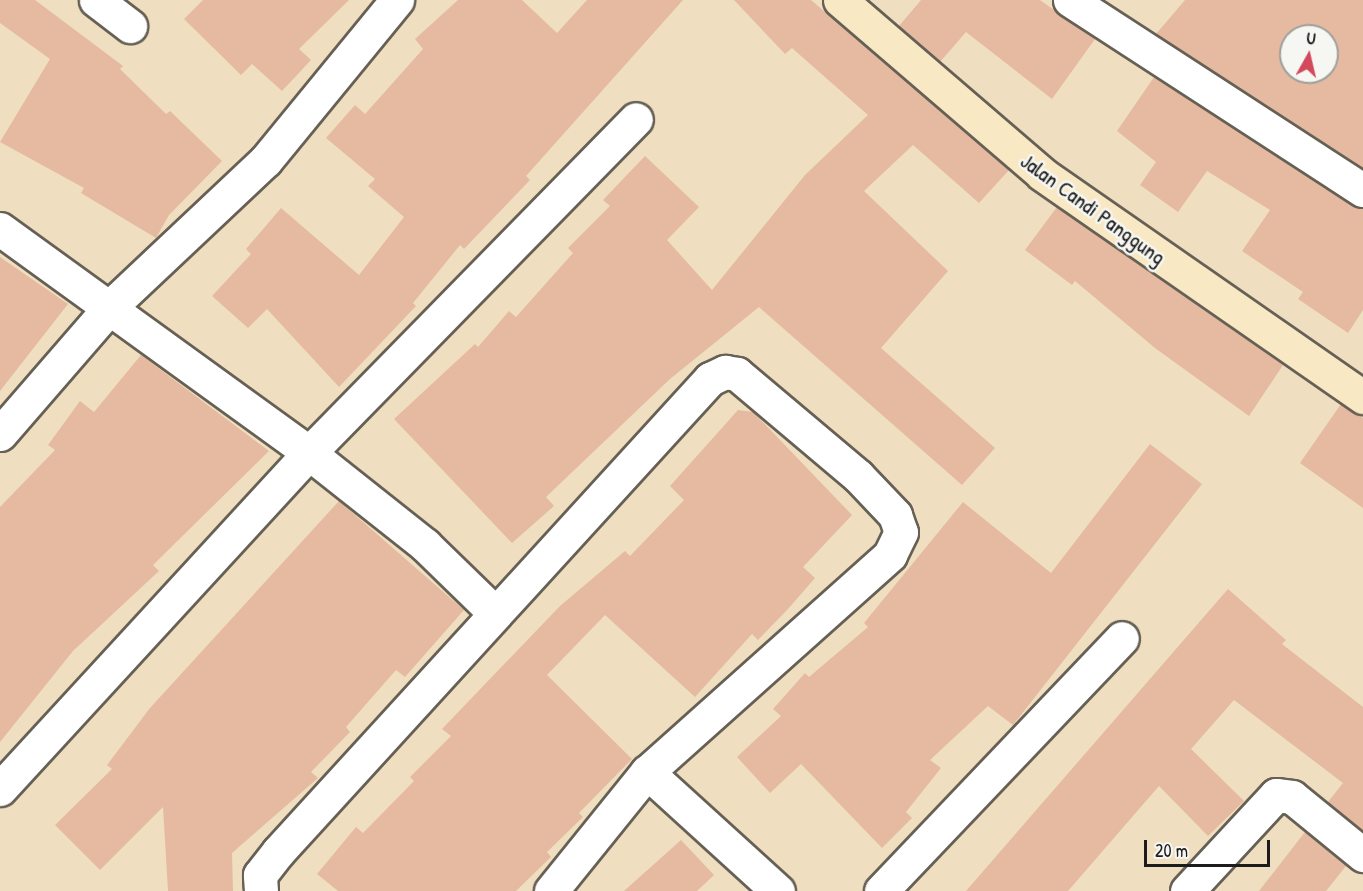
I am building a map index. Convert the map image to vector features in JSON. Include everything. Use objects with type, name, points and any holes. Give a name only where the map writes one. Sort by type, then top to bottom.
[{"type":"main road","name":"Jalan Candi Panggung","points":[[840,0],[1041,174],[1363,397]]},
{"type":"street","points":[[96,0],[130,26]]},
{"type":"street","points":[[1070,0],[1363,190]]},
{"type":"street","points":[[0,434],[110,307],[266,160],[391,2]]},
{"type":"street","points":[[0,789],[309,453],[636,119]]},
{"type":"street","points":[[0,229],[309,453],[425,545],[495,613]]},
{"type":"street","points":[[261,891],[260,875],[271,861],[710,379],[725,372],[737,374],[888,507],[901,532],[890,555],[647,772],[550,891]]},
{"type":"street","points":[[881,891],[1122,638]]},
{"type":"street","points":[[647,772],[778,891]]},
{"type":"street","points":[[1186,891],[1276,795],[1297,800],[1363,855]]},
{"type":"building","points":[[0,0],[35,0],[123,66],[120,69],[166,114],[170,111],[222,161],[169,215],[156,238],[81,193],[84,188],[0,142],[50,59],[0,23]]},
{"type":"building","points":[[203,0],[349,0],[299,49],[311,60],[282,91],[252,64],[241,75],[184,19]]},
{"type":"building","points":[[458,0],[522,0],[557,33],[587,0],[683,0],[526,176],[530,180],[464,249],[460,245],[413,303],[416,306],[339,387],[267,309],[248,328],[212,296],[251,254],[246,249],[281,208],[359,275],[404,217],[368,186],[375,179],[326,138],[355,105],[365,114],[423,49],[415,39]]},
{"type":"building","points":[[734,0],[811,0],[1009,170],[979,203],[913,145],[864,191],[948,271],[881,348],[995,448],[962,485],[759,307],[670,379],[546,497],[554,506],[512,543],[394,419],[475,344],[478,347],[509,311],[516,317],[573,253],[568,248],[610,206],[603,200],[645,156],[699,207],[667,240],[712,290],[805,175],[868,115],[792,48],[785,54]]},
{"type":"building","points":[[921,0],[1040,0],[1095,39],[1052,99],[966,32],[940,62],[899,26]]},
{"type":"building","points":[[1185,0],[1363,0],[1363,168],[1156,34]]},
{"type":"building","points":[[1154,77],[1363,209],[1363,310],[1348,333],[1298,299],[1303,292],[1242,251],[1270,210],[1207,171],[1178,212],[1140,185],[1156,162],[1117,131]]},
{"type":"building","points":[[1057,207],[1283,365],[1249,416],[1155,348],[1075,281],[1072,285],[1025,250]]},
{"type":"building","points":[[0,257],[68,304],[0,391]]},
{"type":"building","points":[[141,355],[269,451],[153,565],[159,571],[73,651],[0,742],[0,507],[55,450],[48,445],[80,401],[94,412]]},
{"type":"building","points":[[1341,404],[1363,418],[1363,508],[1300,463]]},
{"type":"building","points":[[738,410],[753,412],[852,515],[803,567],[815,578],[788,609],[758,640],[752,634],[695,697],[605,615],[547,675],[632,759],[579,813],[583,817],[547,852],[551,857],[516,891],[338,891],[317,874],[356,827],[363,833],[414,781],[410,777],[451,736],[442,729],[560,606],[625,551],[630,556],[684,500],[670,486]]},
{"type":"building","points":[[1150,444],[1202,484],[1013,725],[988,706],[930,760],[941,768],[906,812],[912,818],[882,848],[801,764],[770,793],[737,757],[781,716],[773,709],[805,673],[809,677],[868,627],[864,623],[963,502],[1051,573]]},
{"type":"building","points":[[339,501],[464,610],[405,677],[396,670],[346,727],[350,732],[311,772],[318,778],[232,853],[233,891],[168,891],[163,807],[100,870],[55,825],[112,769],[107,765],[150,708]]},
{"type":"building","points":[[1228,589],[1286,640],[1282,644],[1363,707],[1363,831],[1328,802],[1343,783],[1234,700],[1191,749],[1244,801],[1208,836],[1159,786],[1068,891],[966,891]]},
{"type":"building","points":[[1305,832],[1346,866],[1326,891],[1259,891]]},
{"type":"building","points":[[681,840],[714,875],[697,891],[624,891]]}]
